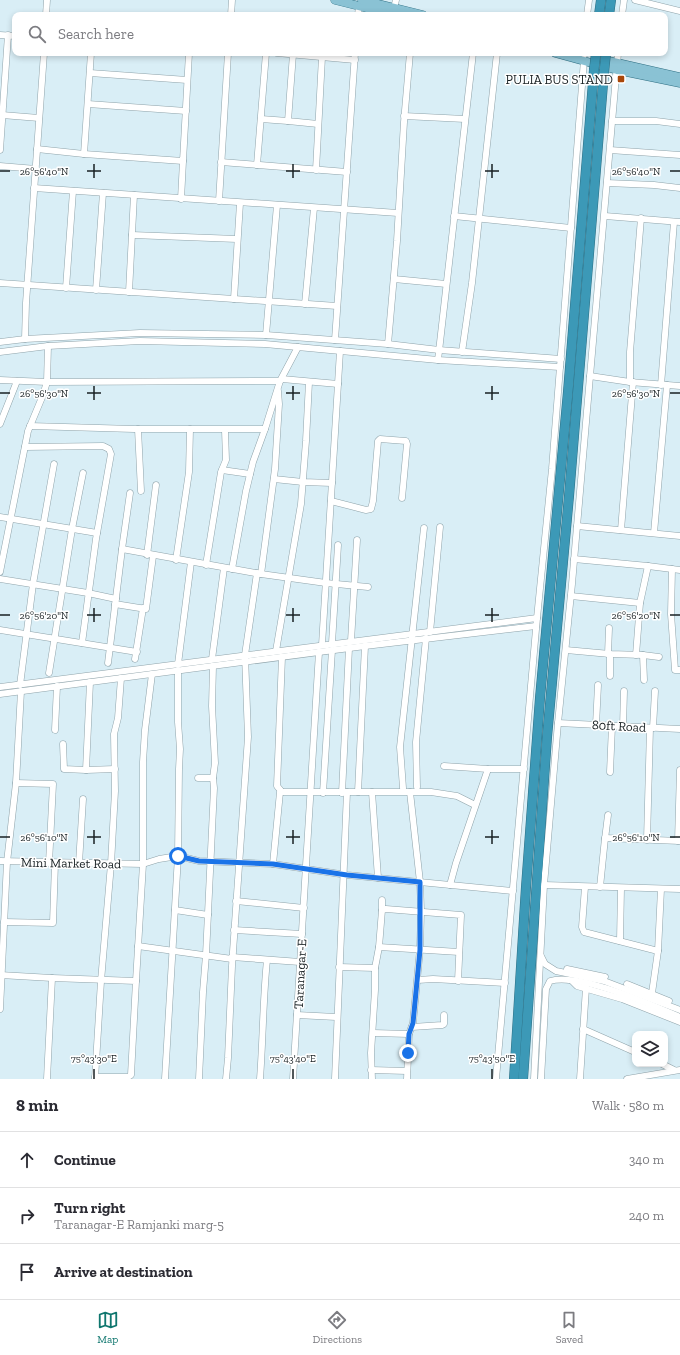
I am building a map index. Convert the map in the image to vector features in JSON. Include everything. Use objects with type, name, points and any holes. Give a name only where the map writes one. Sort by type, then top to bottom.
[{"type":"highway","points":[[599,12],[601,0]]},
{"type":"highway","points":[[609,12],[611,0]]},
{"type":"highway","points":[[520,1073],[526,888],[540,698],[568,392],[596,56]]},
{"type":"highway","points":[[514,1079],[520,1073],[546,737],[569,496],[606,56]]},
{"type":"main road","points":[[335,0],[395,8],[410,12]]},
{"type":"main road","points":[[584,56],[680,83]]},
{"type":"main road","points":[[617,66],[680,77]]},
{"type":"street","points":[[46,12],[47,0]]},
{"type":"street","points":[[231,12],[232,0]]},
{"type":"street","points":[[587,12],[589,0]]},
{"type":"street","points":[[622,12],[624,0]]},
{"type":"street","points":[[634,0],[680,11]]},
{"type":"street","points":[[0,35],[12,36]]},
{"type":"street","points":[[0,150],[3,70],[8,35]]},
{"type":"street","points":[[25,339],[27,285],[44,56]]},
{"type":"street","points":[[84,154],[92,56]]},
{"type":"street","points":[[181,199],[189,56]]},
{"type":"street","points":[[219,201],[228,56]]},
{"type":"street","points":[[257,165],[266,56]]},
{"type":"street","points":[[288,121],[293,56]]},
{"type":"street","points":[[312,56],[355,60]]},
{"type":"street","points":[[335,340],[355,56]]},
{"type":"street","points":[[388,344],[410,56]]},
{"type":"street","points":[[438,360],[473,56]]},
{"type":"street","points":[[462,352],[472,283],[497,56]]},
{"type":"street","points":[[496,1079],[536,626],[552,469],[561,358],[563,309],[571,228],[584,56]]},
{"type":"street","points":[[534,1079],[544,885],[605,216],[618,56]]},
{"type":"street","points":[[316,170],[322,57]]},
{"type":"street","points":[[90,73],[187,80]]},
{"type":"street","points":[[88,104],[186,111]]},
{"type":"street","points":[[2,115],[39,118]]},
{"type":"street","points":[[404,116],[465,119]]},
{"type":"street","points":[[261,118],[318,124]]},
{"type":"street","points":[[612,121],[656,121],[680,124]]},
{"type":"street","points":[[37,149],[183,161]]},
{"type":"street","points":[[610,150],[680,155]]},
{"type":"street","points":[[221,162],[347,172]]},
{"type":"street","points":[[0,166],[36,169]]},
{"type":"street","points":[[607,183],[654,185],[680,188]]},
{"type":"street","points":[[34,188],[398,213]]},
{"type":"street","points":[[66,288],[73,191]]},
{"type":"street","points":[[96,290],[103,193]]},
{"type":"street","points":[[128,292],[134,195]]},
{"type":"street","points":[[234,299],[240,203]]},
{"type":"street","points":[[266,335],[277,205]]},
{"type":"street","points":[[305,304],[314,208]]},
{"type":"street","points":[[454,216],[571,228]]},
{"type":"street","points":[[605,216],[677,222],[654,533]]},
{"type":"street","points":[[621,530],[631,382],[630,352],[641,218]]},
{"type":"street","points":[[132,234],[238,239]]},
{"type":"street","points":[[394,279],[446,284]]},
{"type":"street","points":[[0,283],[337,306]]},
{"type":"street","points":[[0,342],[39,338],[140,333],[266,335],[388,344],[462,352],[561,358]]},
{"type":"street","points":[[39,338],[39,347]]},
{"type":"street","points":[[0,352],[48,346],[140,341],[265,344],[438,360],[560,367]]},
{"type":"street","points":[[0,572],[30,426],[44,395],[47,382],[48,346]]},
{"type":"street","points":[[232,569],[250,474],[280,382],[298,347]]},
{"type":"street","points":[[322,645],[340,351]]},
{"type":"street","points":[[590,376],[631,382],[680,386]]},
{"type":"street","points":[[0,380],[47,382],[309,382],[338,384]]},
{"type":"street","points":[[0,424],[17,381]]},
{"type":"street","points":[[226,1079],[232,958],[248,737],[245,655],[274,479],[280,382]]},
{"type":"street","points":[[276,651],[301,504],[309,382]]},
{"type":"street","points":[[30,426],[138,429],[265,429]]},
{"type":"street","points":[[138,429],[141,491]]},
{"type":"street","points":[[176,560],[189,472],[190,429]]},
{"type":"street","points":[[206,565],[222,470],[226,460],[225,430]]},
{"type":"street","points":[[331,501],[366,510],[371,509],[378,441],[380,439],[406,441],[407,444],[402,498]]},
{"type":"street","points":[[25,447],[104,446],[109,449],[111,454],[97,533],[82,643]]},
{"type":"street","points":[[0,1009],[7,862],[16,783],[21,688],[26,634],[32,584],[54,464]]},
{"type":"street","points":[[222,470],[250,474]]},
{"type":"street","points":[[49,673],[72,529],[83,473]]},
{"type":"street","points":[[274,479],[332,483]]},
{"type":"street","points":[[0,579],[88,593],[146,609],[156,485]]},
{"type":"street","points":[[108,663],[130,493]]},
{"type":"street","points":[[0,517],[97,533]]},
{"type":"street","points":[[577,526],[680,536]]},
{"type":"street","points":[[430,632],[440,527]]},
{"type":"street","points":[[403,788],[400,747],[424,528]]},
{"type":"street","points":[[334,1079],[344,875],[344,793],[350,645],[357,540]]},
{"type":"street","points":[[323,793],[338,545]]},
{"type":"street","points":[[122,550],[288,578],[368,587]]},
{"type":"street","points":[[574,559],[680,570]]},
{"type":"street","points":[[165,1079],[178,856],[180,758],[178,722],[178,667],[192,562]]},
{"type":"street","points":[[644,680],[639,655],[640,603],[648,566]]},
{"type":"street","points":[[199,1079],[214,788],[212,706],[213,663],[224,568]]},
{"type":"street","points":[[672,569],[671,614],[675,670],[680,670]]},
{"type":"street","points":[[571,596],[640,603]]},
{"type":"street","points":[[136,659],[143,608]]},
{"type":"street","points":[[350,645],[365,646],[413,637],[430,632],[537,618]]},
{"type":"street","points":[[0,694],[21,688],[178,667],[213,663],[246,662],[319,652],[332,647],[413,637],[426,638],[536,626]]},
{"type":"street","points":[[609,628],[610,676]]},
{"type":"street","points":[[0,630],[137,652]]},
{"type":"street","points":[[417,787],[416,742],[426,638]]},
{"type":"street","points":[[213,663],[245,655],[322,645],[332,647]]},
{"type":"street","points":[[358,792],[365,646]]},
{"type":"street","points":[[566,650],[609,654],[659,656]]},
{"type":"street","name":"Taranagar-E","points":[[293,1079],[319,652]]},
{"type":"street","points":[[282,657],[277,786],[282,792]]},
{"type":"street","points":[[0,687],[21,688],[57,686],[152,674],[178,667]]},
{"type":"street","points":[[121,678],[118,718],[114,734],[115,791],[111,864],[101,981],[95,1078],[128,1077],[131,1074],[143,864],[143,762],[145,730],[152,674]]},
{"type":"street","points":[[86,770],[90,682]]},
{"type":"street","points":[[596,725],[598,685]]},
{"type":"street","points":[[56,730],[57,686]]},
{"type":"street","points":[[317,686],[330,686]]},
{"type":"street","points":[[623,726],[624,691]]},
{"type":"street","points":[[648,840],[651,728],[655,691]]},
{"type":"street","points":[[316,709],[328,710]]},
{"type":"street","name":"80ft Road","points":[[558,723],[680,729]]},
{"type":"street","points":[[610,772],[612,726]]},
{"type":"street","points":[[314,737],[326,737]]},
{"type":"street","points":[[63,744],[64,770],[115,769]]},
{"type":"street","points":[[313,757],[325,758]]},
{"type":"street","points":[[444,766],[488,769],[524,769]]},
{"type":"street","points":[[450,885],[488,769]]},
{"type":"street","points":[[605,840],[605,838],[679,841],[680,770]]},
{"type":"street","points":[[198,778],[213,778]]},
{"type":"street","points":[[4,922],[53,923],[53,784],[16,783]]},
{"type":"street","points":[[273,864],[280,792],[282,792]]},
{"type":"street","points":[[282,792],[431,792],[457,796],[475,805]]},
{"type":"street","points":[[372,792],[378,878]]},
{"type":"street","points":[[407,1079],[409,1034],[413,1023],[418,980],[421,911],[420,882],[410,792]]},
{"type":"street","points":[[79,863],[83,799]]},
{"type":"street","points":[[600,887],[608,815]]},
{"type":"street","points":[[178,856],[199,861],[273,864],[344,875],[513,891]]},
{"type":"street","name":"Mini Market Road","points":[[0,861],[143,864],[158,859],[178,856]]},
{"type":"street","points":[[544,885],[680,889]]},
{"type":"street","points":[[585,887],[582,927],[584,932],[658,951]]},
{"type":"street","points":[[620,941],[621,888]]},
{"type":"street","points":[[652,994],[658,951],[661,889]]},
{"type":"street","points":[[372,1079],[371,1053],[375,968],[379,947],[382,900]]},
{"type":"street","points":[[236,901],[304,908]]},
{"type":"street","points":[[175,910],[208,915]]},
{"type":"street","points":[[382,910],[421,911],[461,915],[458,981]]},
{"type":"street","points":[[234,930],[302,934]]},
{"type":"street","points":[[138,946],[232,958],[300,962]]},
{"type":"street","points":[[379,947],[459,952]]},
{"type":"street","points":[[540,954],[546,964],[556,971],[604,981],[680,1010]]},
{"type":"street","points":[[260,1079],[264,1028],[264,986],[267,960]]},
{"type":"street","points":[[339,967],[375,968]]},
{"type":"street","points":[[556,971],[564,969],[591,973],[680,1005]]},
{"type":"street","points":[[1,975],[101,981],[136,981]]},
{"type":"street","points":[[47,1079],[52,978]]},
{"type":"street","points":[[418,980],[433,979],[505,983]]},
{"type":"street","points":[[571,980],[577,986],[622,999],[680,1022]]},
{"type":"street","points":[[541,1079],[546,989],[550,981],[571,980],[604,988],[630,996],[680,1017]]},
{"type":"street","points":[[580,1079],[586,988]]},
{"type":"street","points":[[297,1015],[336,1017]]},
{"type":"street","points":[[412,1027],[442,1025],[444,1024],[444,1015]]},
{"type":"street","points":[[583,1029],[632,1051]]},
{"type":"street","points":[[373,1033],[409,1034]]},
{"type":"street","points":[[371,1070],[407,1071]]},
{"type":"street","points":[[627,1079],[677,1070]]},
{"type":"place","name":"PULIA BUS STAND","points":[[621,79]]},
{"type":"route","points":[[178,856],[199,861],[273,864],[306,870],[420,882],[420,950],[413,1023],[409,1034],[408,1053]]}]
